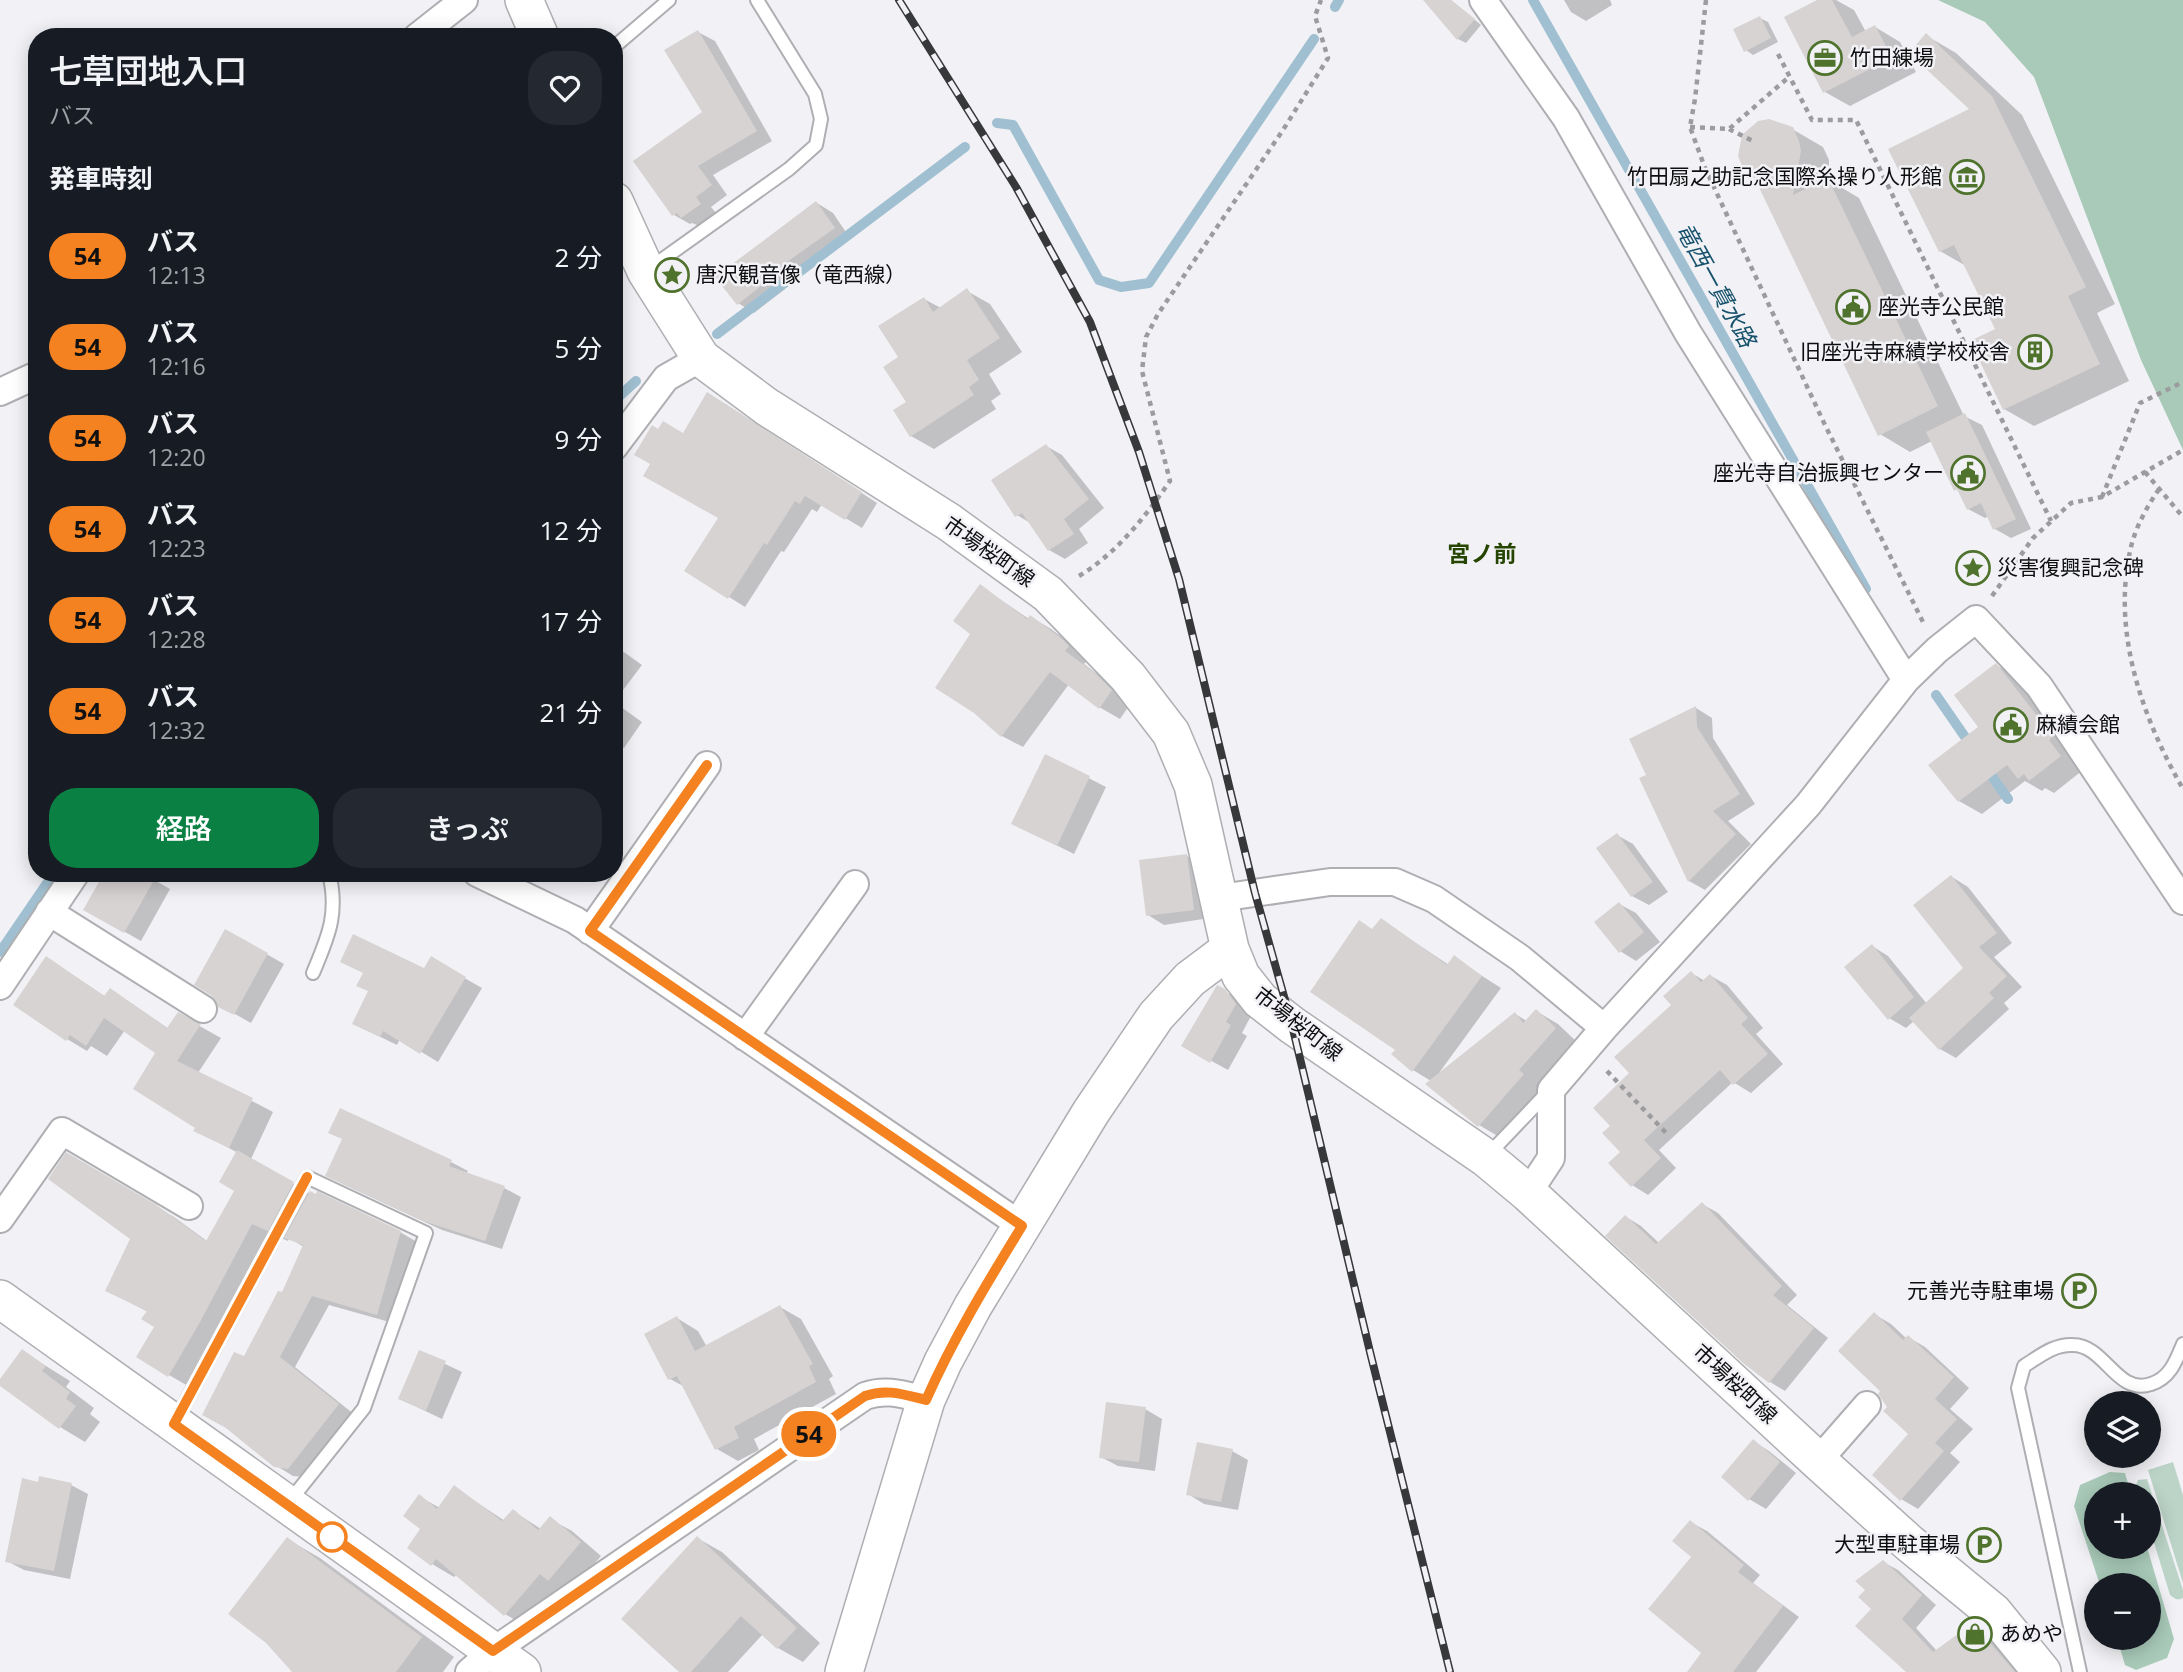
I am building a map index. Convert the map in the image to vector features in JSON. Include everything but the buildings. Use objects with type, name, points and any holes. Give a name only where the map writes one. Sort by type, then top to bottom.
[{"type":"main road","points":[[524,0],[536,28]]},
{"type":"main road","name":"市場桜町線","points":[[623,221],[646,271],[701,358],[767,407],[949,522],[1048,594],[1128,677],[1171,733],[1193,785],[1230,949],[1241,976],[1260,1000],[1292,1025],[1486,1158],[1528,1193],[1818,1461],[1993,1612],[2042,1672]]},
{"type":"main road","points":[[844,1672],[926,1400],[943,1362],[973,1306],[1091,1112],[1156,1016],[1190,979],[1230,949]]},
{"type":"main road","points":[[0,1299],[287,1505],[495,1665]]},
{"type":"street","points":[[428,28],[464,0]]},
{"type":"street","points":[[1483,0],[1566,118],[1688,333],[1906,680]]},
{"type":"street","points":[[623,435],[666,379],[701,358]]},
{"type":"street","points":[[0,391],[28,378]]},
{"type":"street","points":[[1528,1193],[1551,1158],[1551,1090],[1585,1048],[1808,806],[1906,680],[1937,650],[1976,619],[2039,686],[2183,901]]},
{"type":"street","points":[[590,931],[707,765]]},
{"type":"street","points":[[0,986],[70,882]]},
{"type":"street","points":[[496,882],[548,906],[590,931],[1022,1226]]},
{"type":"street","points":[[1220,898],[1330,882],[1395,882],[1434,899],[1520,958],[1604,1028]]},
{"type":"street","points":[[745,1037],[855,884]]},
{"type":"street","points":[[49,912],[203,1009]]},
{"type":"street","points":[[0,1219],[62,1131],[189,1206]]},
{"type":"street","points":[[495,1665],[865,1396],[878,1391],[926,1400]]},
{"type":"street","points":[[1818,1461],[1867,1405]]},
{"type":"lane","points":[[623,39],[669,0]]},
{"type":"lane","points":[[646,271],[789,169],[816,145],[821,119],[816,94],[757,0]]},
{"type":"lane","points":[[313,973],[330,931],[334,912],[331,882]]},
{"type":"lane","points":[[1486,1158],[1551,1090]]},
{"type":"lane","points":[[174,1424],[307,1177],[426,1233],[364,1408],[287,1505]]},
{"type":"lane","points":[[2080,1672],[2018,1388],[2024,1366],[2056,1346],[2076,1344],[2092,1352],[2127,1384],[2142,1388],[2161,1381],[2174,1365],[2183,1344]]},
{"type":"path","points":[[1048,594],[1093,567],[1140,523],[1170,481],[1142,372],[1146,337],[1158,314],[1283,130],[1328,58],[1315,16],[1321,0]]},
{"type":"path","points":[[1706,0],[1690,127],[1705,168],[1825,425],[1937,650]]},
{"type":"path","points":[[1778,54],[1811,120],[1856,120],[2051,521]]},
{"type":"path","points":[[1729,129],[1790,76]]},
{"type":"path","points":[[1690,127],[1729,129],[1755,142]]},
{"type":"path","points":[[2102,497],[2140,403],[2183,382]]},
{"type":"path","points":[[1976,619],[2033,538],[2071,503],[2102,497],[2183,450]]},
{"type":"path","points":[[2145,472],[2183,517]]},
{"type":"path","points":[[2159,489],[2142,515],[2131,545],[2126,576],[2125,611],[2128,645],[2136,681],[2150,723],[2183,789]]},
{"type":"path","points":[[1585,1048],[1669,1136]]},
{"type":"green space","points":[[1938,0],[2183,0],[2183,450],[2141,360],[2034,77],[1985,22]]},
{"type":"green space","points":[[2173,1462],[2183,1495],[2183,1583],[2161,1512],[2161,1482],[2152,1482],[2148,1470]]},
{"type":"green space","points":[[2110,1472],[2125,1473],[2128,1482],[2087,1482]]},
{"type":"green space","points":[[2084,1483],[2084,1536],[2074,1506],[2080,1485]]},
{"type":"green space","points":[[2161,1522],[2183,1590],[2181,1599],[2170,1595],[2159,1559]]},
{"type":"green space","points":[[2091,1559],[2151,1559],[2155,1573],[2096,1573]]},
{"type":"green space","points":[[2161,1595],[2174,1639],[2167,1658],[2136,1670],[2125,1665],[2121,1650],[2161,1650]]},
{"type":"waterway","points":[[1335,7],[1339,0]]},
{"type":"waterway","name":"竜西一貫水路","points":[[1533,0],[1866,589]]},
{"type":"waterway","points":[[997,123],[1013,125],[1099,280],[1121,287],[1149,283],[1314,39]]},
{"type":"waterway","points":[[717,334],[965,147]]},
{"type":"waterway","points":[[623,393],[636,381]]},
{"type":"waterway","name":"竜西一貫水路","points":[[1936,695],[1972,747]]},
{"type":"waterway","name":"竜西一貫水路","points":[[1986,768],[2008,799]]},
{"type":"waterway","points":[[0,952],[48,882]]},
{"type":"railway","points":[[899,0],[1016,187],[1090,322],[1139,452],[1179,579],[1255,893],[1292,1025],[1450,1672]]},
{"type":"bus line","name":"54","points":[[307,1177],[174,1424],[493,1651],[865,1396],[878,1391],[926,1400],[973,1306],[1022,1226],[590,931],[707,765]]},
{"type":"place","name":"竹田練場","points":[[1825,58]]},
{"type":"place","name":"竹田扇之助記念国際糸操り人形館","points":[[1967,177]]},
{"type":"place","name":"唐沢観音像（竜西線）","points":[[672,275]]},
{"type":"place","name":"座光寺公民館","points":[[1853,307]]},
{"type":"place","name":"旧座光寺麻績学校校舎","points":[[2035,352]]},
{"type":"place","name":"座光寺自治振興センター","points":[[1968,473]]},
{"type":"place","name":"災害復興記念碑","points":[[1973,568]]},
{"type":"place","name":"麻績会館","points":[[2011,725]]},
{"type":"place","name":"元善光寺駐車場","points":[[2079,1291]]},
{"type":"place","name":"大型車駐車場","points":[[1984,1545]]},
{"type":"place","name":"あめや","points":[[1975,1634]]},
{"type":"district","name":"宮ノ前","points":[[1482,554]]}]
